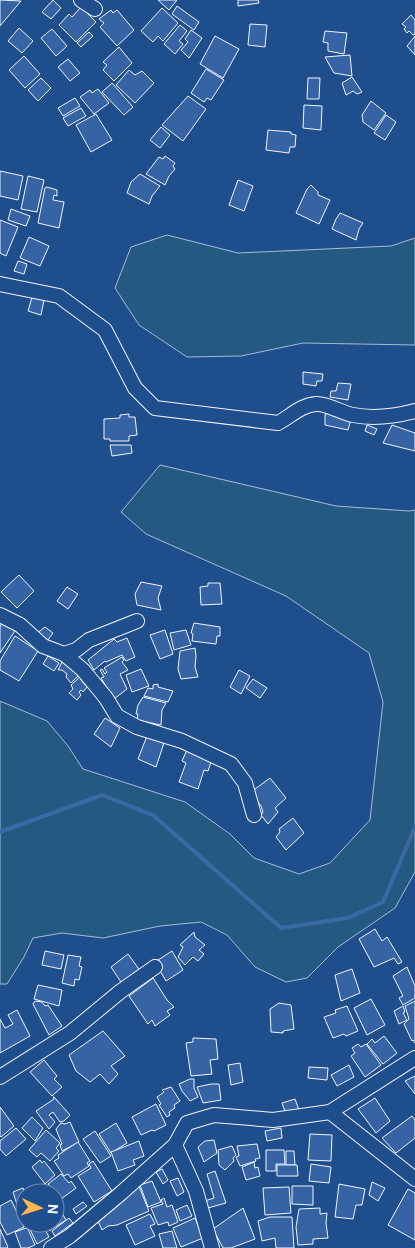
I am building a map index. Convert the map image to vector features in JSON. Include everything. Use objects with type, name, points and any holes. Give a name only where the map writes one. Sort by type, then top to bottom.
[{"type":"street","points":[[80,0],[95,9]]},
{"type":"street","points":[[0,284],[58,296],[105,330],[136,388],[155,408],[278,422],[289,417],[296,410],[319,403],[353,415],[374,417],[415,411]]},
{"type":"street","points":[[0,615],[20,625],[43,646],[64,654],[83,670],[106,698],[117,716],[137,727],[182,741],[230,764],[246,783],[254,815]]},
{"type":"street","points":[[64,654],[76,650],[89,640],[137,620]]},
{"type":"street","points":[[0,1078],[70,1033],[121,990],[155,967]]},
{"type":"street","points":[[51,1248],[70,1236],[175,1144],[186,1123],[214,1115],[273,1120],[330,1112],[415,1058]]},
{"type":"street","points":[[330,1112],[415,1179]]},
{"type":"street","points":[[175,1144],[196,1191],[212,1248]]},
{"type":"shaded area","points":[[167,235],[238,253],[391,246],[415,238],[415,345],[303,343],[241,356],[187,357],[139,325],[115,288],[131,247]]},
{"type":"shaded area","points":[[160,465],[336,506],[415,510],[415,872],[395,908],[338,947],[307,978],[286,982],[255,967],[227,935],[201,922],[160,926],[103,938],[62,933],[33,938],[24,957],[7,984],[0,984],[0,701],[47,721],[68,746],[83,769],[185,802],[230,834],[254,858],[299,874],[330,863],[370,820],[383,702],[369,653],[286,596],[146,534],[121,512]]},
{"type":"building","points":[[0,0],[21,1],[0,26]]},
{"type":"building","points":[[53,0],[61,8],[51,19],[42,12]]},
{"type":"building","points":[[158,0],[177,0],[169,10]]},
{"type":"building","points":[[238,0],[258,0],[259,3],[238,6]]},
{"type":"building","points":[[177,6],[199,22],[194,30],[172,14]]},
{"type":"building","points":[[81,7],[96,22],[76,42],[59,25],[69,14],[72,17]]},
{"type":"building","points":[[162,8],[178,23],[163,41],[158,36],[153,42],[141,31]]},
{"type":"building","points":[[111,10],[113,13],[117,10],[134,30],[117,46],[100,27],[104,23],[99,19]]},
{"type":"building","points":[[411,15],[415,20],[415,34],[413,35],[409,31],[407,33],[404,29],[406,27],[402,24]]},
{"type":"building","points":[[250,24],[267,25],[265,47],[248,45]]},
{"type":"building","points":[[180,25],[187,31],[179,41],[183,44],[175,54],[164,44]]},
{"type":"building","points":[[19,28],[33,41],[22,53],[8,41]]},
{"type":"building","points":[[52,29],[67,46],[56,56],[41,38]]},
{"type":"building","points":[[191,30],[202,38],[189,58],[181,50],[188,42],[185,39]]},
{"type":"building","points":[[325,31],[347,33],[344,54],[328,51],[328,43],[323,42]]},
{"type":"building","points":[[89,32],[93,36],[81,47],[77,43]]},
{"type":"building","points":[[215,36],[239,49],[223,78],[200,64]]},
{"type":"building","points":[[415,36],[415,55],[407,46]]},
{"type":"building","points":[[119,47],[132,63],[114,81],[103,70],[107,65],[103,62]]},
{"type":"building","points":[[350,55],[352,76],[334,73],[325,57]]},
{"type":"building","points":[[24,56],[40,74],[25,88],[9,70]]},
{"type":"building","points":[[68,59],[80,73],[70,81],[58,67]]},
{"type":"building","points":[[206,69],[224,80],[211,100],[207,98],[204,102],[191,93]]},
{"type":"building","points":[[129,70],[135,75],[142,71],[154,83],[135,103],[116,85]]},
{"type":"building","points":[[352,77],[362,92],[357,94],[353,91],[346,95],[342,83]]},
{"type":"building","points":[[41,78],[51,88],[38,101],[28,90]]},
{"type":"building","points":[[308,78],[320,78],[319,99],[307,99]]},
{"type":"building","points":[[112,83],[133,107],[124,115],[102,92]]},
{"type":"building","points":[[98,89],[109,103],[94,114],[80,97],[90,90],[92,93]]},
{"type":"building","points":[[188,96],[206,109],[183,141],[162,125]]},
{"type":"building","points":[[75,98],[80,106],[63,116],[58,108]]},
{"type":"building","points":[[371,101],[386,113],[374,130],[363,122],[362,115]]},
{"type":"building","points":[[304,105],[322,106],[321,130],[303,128]]},
{"type":"building","points":[[81,108],[86,116],[68,126],[63,118]]},
{"type":"building","points":[[96,114],[112,140],[91,152],[76,125]]},
{"type":"building","points":[[386,115],[396,122],[385,140],[374,133]]},
{"type":"building","points":[[161,127],[170,135],[160,148],[150,140]]},
{"type":"building","points":[[268,130],[291,132],[291,134],[296,135],[295,147],[290,147],[289,153],[266,150]]},
{"type":"building","points":[[165,156],[175,163],[173,166],[175,169],[165,185],[146,174],[159,157],[163,159]]},
{"type":"building","points":[[0,171],[23,176],[18,200],[0,196]]},
{"type":"building","points":[[140,174],[160,186],[152,196],[149,204],[127,193],[131,182]]},
{"type":"building","points":[[28,176],[44,180],[37,212],[21,209]]},
{"type":"building","points":[[238,180],[253,186],[244,211],[229,205]]},
{"type":"building","points":[[311,185],[318,192],[318,195],[330,200],[319,224],[296,213],[307,189]]},
{"type":"building","points":[[45,188],[57,190],[57,196],[54,195],[53,200],[64,202],[59,228],[38,223]]},
{"type":"building","points":[[11,209],[30,216],[26,226],[8,220]]},
{"type":"building","points":[[340,213],[363,223],[356,240],[332,229]]},
{"type":"building","points":[[0,220],[18,227],[6,256],[0,253]]},
{"type":"building","points":[[29,237],[49,246],[40,266],[20,258]]},
{"type":"building","points":[[18,261],[27,264],[24,274],[14,271]]},
{"type":"building","points":[[32,297],[44,300],[41,315],[28,311]]},
{"type":"building","points":[[303,372],[323,374],[322,381],[317,381],[316,386],[303,384]]},
{"type":"building","points":[[338,383],[351,384],[348,400],[330,397],[331,391],[336,391]]},
{"type":"building","points":[[331,410],[351,419],[348,430],[325,425],[325,415]]},
{"type":"building","points":[[129,414],[129,417],[135,417],[137,435],[129,436],[129,441],[110,441],[110,439],[104,439],[104,419],[120,418],[120,415]]},
{"type":"building","points":[[367,425],[377,429],[374,435],[365,431]]},
{"type":"building","points":[[392,425],[415,433],[415,451],[383,443]]},
{"type":"building","points":[[110,445],[131,445],[132,453],[112,456]]},
{"type":"building","points":[[19,575],[34,591],[17,608],[1,592]]},
{"type":"building","points":[[141,582],[162,586],[158,598],[161,610],[137,605],[135,594]]},
{"type":"building","points":[[208,583],[220,583],[222,604],[201,605],[200,587],[208,586]]},
{"type":"building","points":[[67,587],[78,594],[68,609],[57,601]]},
{"type":"building","points":[[2,623],[15,631],[0,653],[0,627]]},
{"type":"building","points":[[194,623],[220,627],[220,636],[217,636],[216,644],[192,641],[193,634],[191,633]]},
{"type":"building","points":[[45,627],[53,633],[47,641],[36,634]]},
{"type":"building","points":[[165,630],[173,654],[160,659],[150,635]]},
{"type":"building","points":[[186,630],[191,645],[174,650],[170,633]]},
{"type":"building","points":[[15,636],[38,651],[19,681],[0,670],[0,661]]},
{"type":"building","points":[[127,638],[135,657],[126,661],[122,655],[105,661],[94,670],[88,660],[114,639],[117,642]]},
{"type":"building","points":[[195,648],[195,667],[198,677],[181,679],[178,669],[180,651]]},
{"type":"building","points":[[48,656],[59,663],[54,671],[43,664]]},
{"type":"building","points":[[122,657],[124,660],[122,662],[128,670],[120,674],[127,689],[114,699],[101,678],[104,677],[100,670],[102,669],[105,674],[107,672],[104,668]]},
{"type":"building","points":[[62,662],[80,674],[71,683],[66,677],[67,674],[62,670],[58,670]]},
{"type":"building","points":[[141,669],[149,686],[132,692],[126,675]]},
{"type":"building","points":[[239,670],[250,676],[241,694],[230,687]]},
{"type":"building","points":[[81,676],[81,680],[87,687],[83,692],[81,690],[79,692],[81,695],[77,700],[69,693],[73,689],[71,685]]},
{"type":"building","points":[[253,679],[267,688],[260,698],[246,688]]},
{"type":"building","points":[[158,684],[158,687],[173,691],[168,702],[144,696],[148,688],[153,689],[153,685]]},
{"type":"building","points":[[143,697],[166,703],[162,710],[161,725],[137,720],[138,705]]},
{"type":"building","points":[[105,718],[120,728],[111,747],[94,734]]},
{"type":"building","points":[[147,736],[164,743],[156,767],[138,759]]},
{"type":"building","points":[[187,750],[212,759],[208,771],[204,770],[198,789],[179,782],[186,763],[182,761]]},
{"type":"building","points":[[270,778],[286,798],[275,808],[278,812],[268,824],[261,815],[263,812],[261,806],[251,792]]},
{"type":"building","points":[[293,818],[304,833],[286,850],[276,837],[280,832],[279,829]]},
{"type":"building","points":[[375,929],[382,941],[387,937],[402,962],[398,964],[394,958],[374,967],[359,939]]},
{"type":"building","points":[[194,932],[195,937],[205,945],[199,950],[204,954],[198,961],[193,957],[185,965],[178,957],[183,947],[180,945]]},
{"type":"building","points":[[45,951],[64,955],[61,969],[42,965]]},
{"type":"building","points":[[172,951],[183,970],[166,981],[155,962]]},
{"type":"building","points":[[128,954],[141,972],[123,985],[111,967]]},
{"type":"building","points":[[68,955],[81,957],[79,966],[82,967],[79,980],[75,979],[74,986],[62,983]]},
{"type":"building","points":[[407,967],[415,986],[415,998],[403,1005],[399,998],[403,996],[393,976]]},
{"type":"building","points":[[352,969],[360,993],[341,1001],[335,975]]},
{"type":"building","points":[[153,978],[167,1000],[174,1007],[167,1011],[170,1015],[155,1026],[152,1020],[148,1024],[129,996]]},
{"type":"building","points":[[38,985],[62,990],[59,1006],[34,999]]},
{"type":"building","points":[[371,999],[385,1025],[367,1035],[354,1008]]},
{"type":"building","points":[[35,1001],[42,1002],[45,1006],[48,1005],[62,1026],[49,1035],[33,1004]]},
{"type":"building","points":[[415,1001],[415,1043],[412,1041],[404,1024],[409,1019],[405,1006]]},
{"type":"building","points":[[279,1003],[291,1005],[294,1029],[283,1031],[283,1033],[271,1032],[270,1009]]},
{"type":"building","points":[[347,1006],[358,1031],[346,1036],[344,1034],[333,1038],[324,1017],[336,1013],[335,1010]]},
{"type":"building","points":[[403,1006],[405,1012],[403,1013],[407,1020],[399,1024],[394,1011]]},
{"type":"building","points":[[17,1010],[30,1036],[0,1053],[0,1019],[5,1028],[13,1024],[8,1015]]},
{"type":"building","points":[[103,1031],[125,1056],[111,1066],[118,1074],[109,1084],[100,1074],[90,1082],[76,1071],[69,1055]]},
{"type":"building","points":[[384,1036],[397,1053],[383,1064],[367,1044],[372,1039],[375,1043]]},
{"type":"building","points":[[193,1038],[216,1039],[218,1059],[210,1060],[212,1074],[191,1076],[186,1043],[193,1042]]},
{"type":"building","points":[[358,1044],[361,1047],[366,1044],[381,1065],[365,1077],[351,1056],[355,1053],[352,1048]]},
{"type":"building","points":[[44,1060],[57,1076],[54,1079],[62,1087],[52,1096],[30,1072]]},
{"type":"building","points":[[240,1063],[243,1082],[231,1085],[228,1065]]},
{"type":"building","points":[[349,1065],[354,1077],[337,1086],[331,1075]]},
{"type":"building","points":[[309,1067],[328,1068],[327,1080],[308,1078]]},
{"type":"building","points":[[415,1076],[415,1094],[405,1081]]},
{"type":"building","points":[[194,1079],[194,1088],[198,1097],[190,1101],[179,1084]]},
{"type":"building","points":[[219,1084],[221,1100],[203,1103],[197,1087]]},
{"type":"building","points":[[171,1087],[180,1101],[174,1105],[175,1108],[169,1112],[170,1115],[167,1117],[159,1105],[161,1104],[157,1097],[164,1092],[162,1090]]},
{"type":"building","points":[[53,1097],[70,1115],[60,1122],[53,1112],[49,1115],[55,1122],[49,1129],[36,1111],[54,1099]]},
{"type":"building","points":[[375,1098],[390,1121],[376,1133],[358,1109]]},
{"type":"building","points":[[295,1099],[299,1110],[286,1114],[282,1103]]},
{"type":"building","points":[[156,1104],[166,1125],[141,1135],[132,1117]]},
{"type":"building","points":[[0,1107],[14,1126],[1,1137],[0,1136]]},
{"type":"building","points":[[412,1116],[415,1120],[415,1138],[396,1153],[382,1138]]},
{"type":"building","points":[[32,1117],[43,1128],[35,1141],[22,1128]]},
{"type":"building","points":[[70,1122],[79,1142],[62,1151],[60,1145],[62,1144],[56,1129],[61,1123]]},
{"type":"building","points":[[116,1123],[127,1143],[111,1153],[99,1134]]},
{"type":"building","points":[[16,1128],[26,1139],[6,1156],[0,1149],[0,1141]]},
{"type":"building","points":[[281,1128],[282,1138],[267,1141],[265,1131]]},
{"type":"building","points":[[46,1130],[60,1143],[56,1148],[59,1151],[50,1161],[41,1153],[37,1157],[29,1150]]},
{"type":"building","points":[[95,1131],[111,1156],[100,1163],[83,1139]]},
{"type":"building","points":[[310,1134],[332,1135],[331,1161],[308,1160]]},
{"type":"building","points":[[214,1140],[217,1153],[204,1162],[198,1147],[205,1141]]},
{"type":"building","points":[[139,1141],[144,1156],[133,1160],[135,1165],[118,1171],[111,1152]]},
{"type":"building","points":[[78,1142],[90,1161],[87,1163],[89,1166],[71,1178],[68,1174],[64,1176],[54,1161],[59,1158],[58,1155]]},
{"type":"building","points":[[257,1144],[260,1158],[240,1166],[236,1157],[239,1156],[237,1146]]},
{"type":"building","points":[[232,1146],[236,1155],[233,1158],[234,1161],[225,1170],[219,1165],[218,1150]]},
{"type":"building","points":[[266,1150],[284,1150],[285,1164],[276,1164],[276,1171],[266,1171]]},
{"type":"building","points":[[286,1151],[294,1151],[295,1165],[286,1165]]},
{"type":"building","points":[[40,1160],[42,1163],[44,1161],[55,1175],[44,1183],[32,1167]]},
{"type":"building","points":[[93,1161],[112,1191],[94,1202],[78,1176],[91,1168],[89,1164]]},
{"type":"building","points":[[254,1162],[255,1168],[258,1167],[260,1176],[246,1180],[242,1167]]},
{"type":"building","points":[[311,1164],[331,1167],[329,1183],[309,1181]]},
{"type":"building","points":[[277,1165],[297,1165],[298,1176],[277,1176]]},
{"type":"building","points":[[162,1169],[168,1180],[163,1184],[156,1172]]},
{"type":"building","points":[[215,1171],[226,1203],[204,1209],[202,1202],[214,1198],[207,1174]]},
{"type":"building","points":[[61,1174],[69,1183],[71,1181],[76,1188],[65,1196],[65,1183],[49,1183]]},
{"type":"building","points":[[178,1178],[184,1192],[177,1196],[170,1181]]},
{"type":"building","points":[[152,1181],[161,1202],[148,1207],[140,1185]]},
{"type":"building","points":[[372,1182],[385,1188],[378,1201],[369,1195]]},
{"type":"building","points":[[138,1184],[149,1211],[102,1230],[98,1221]]},
{"type":"building","points":[[339,1184],[365,1189],[362,1205],[356,1205],[353,1219],[335,1217]]},
{"type":"building","points":[[292,1186],[313,1186],[313,1205],[292,1204]]},
{"type":"building","points":[[289,1187],[291,1213],[265,1215],[263,1188]]},
{"type":"building","points":[[408,1189],[415,1193],[415,1240],[388,1225]]},
{"type":"building","points":[[164,1198],[167,1207],[172,1205],[178,1222],[169,1226],[168,1222],[158,1225],[151,1208],[163,1204],[161,1200]]},
{"type":"building","points":[[11,1200],[15,1208],[15,1231],[7,1235],[0,1222],[0,1206]]},
{"type":"building","points":[[83,1202],[87,1206],[76,1214],[73,1209]]},
{"type":"building","points":[[187,1205],[192,1216],[180,1221],[176,1210]]},
{"type":"building","points":[[243,1208],[255,1239],[231,1248],[223,1248],[213,1229]]},
{"type":"building","points":[[320,1208],[320,1214],[327,1213],[328,1238],[313,1239],[313,1244],[298,1245],[296,1227],[299,1209]]},
{"type":"building","points":[[150,1214],[155,1224],[150,1226],[155,1236],[135,1245],[126,1225]]},
{"type":"building","points":[[270,1217],[292,1217],[294,1248],[276,1248],[275,1238],[262,1241],[258,1221]]},
{"type":"building","points":[[69,1218],[73,1223],[65,1229],[65,1221]]},
{"type":"building","points":[[195,1218],[203,1238],[181,1247],[173,1228]]},
{"type":"building","points":[[0,1229],[8,1247],[7,1248],[0,1248]]},
{"type":"building","points":[[172,1231],[177,1248],[163,1248],[159,1234]]},
{"type":"building","points":[[15,1233],[30,1233],[35,1245],[21,1248]]},
{"type":"building","points":[[32,1233],[47,1233],[49,1237],[37,1244]]},
{"type":"waterway","points":[[0,832],[102,795],[153,815],[281,928],[348,918],[383,902],[415,827]]}]
